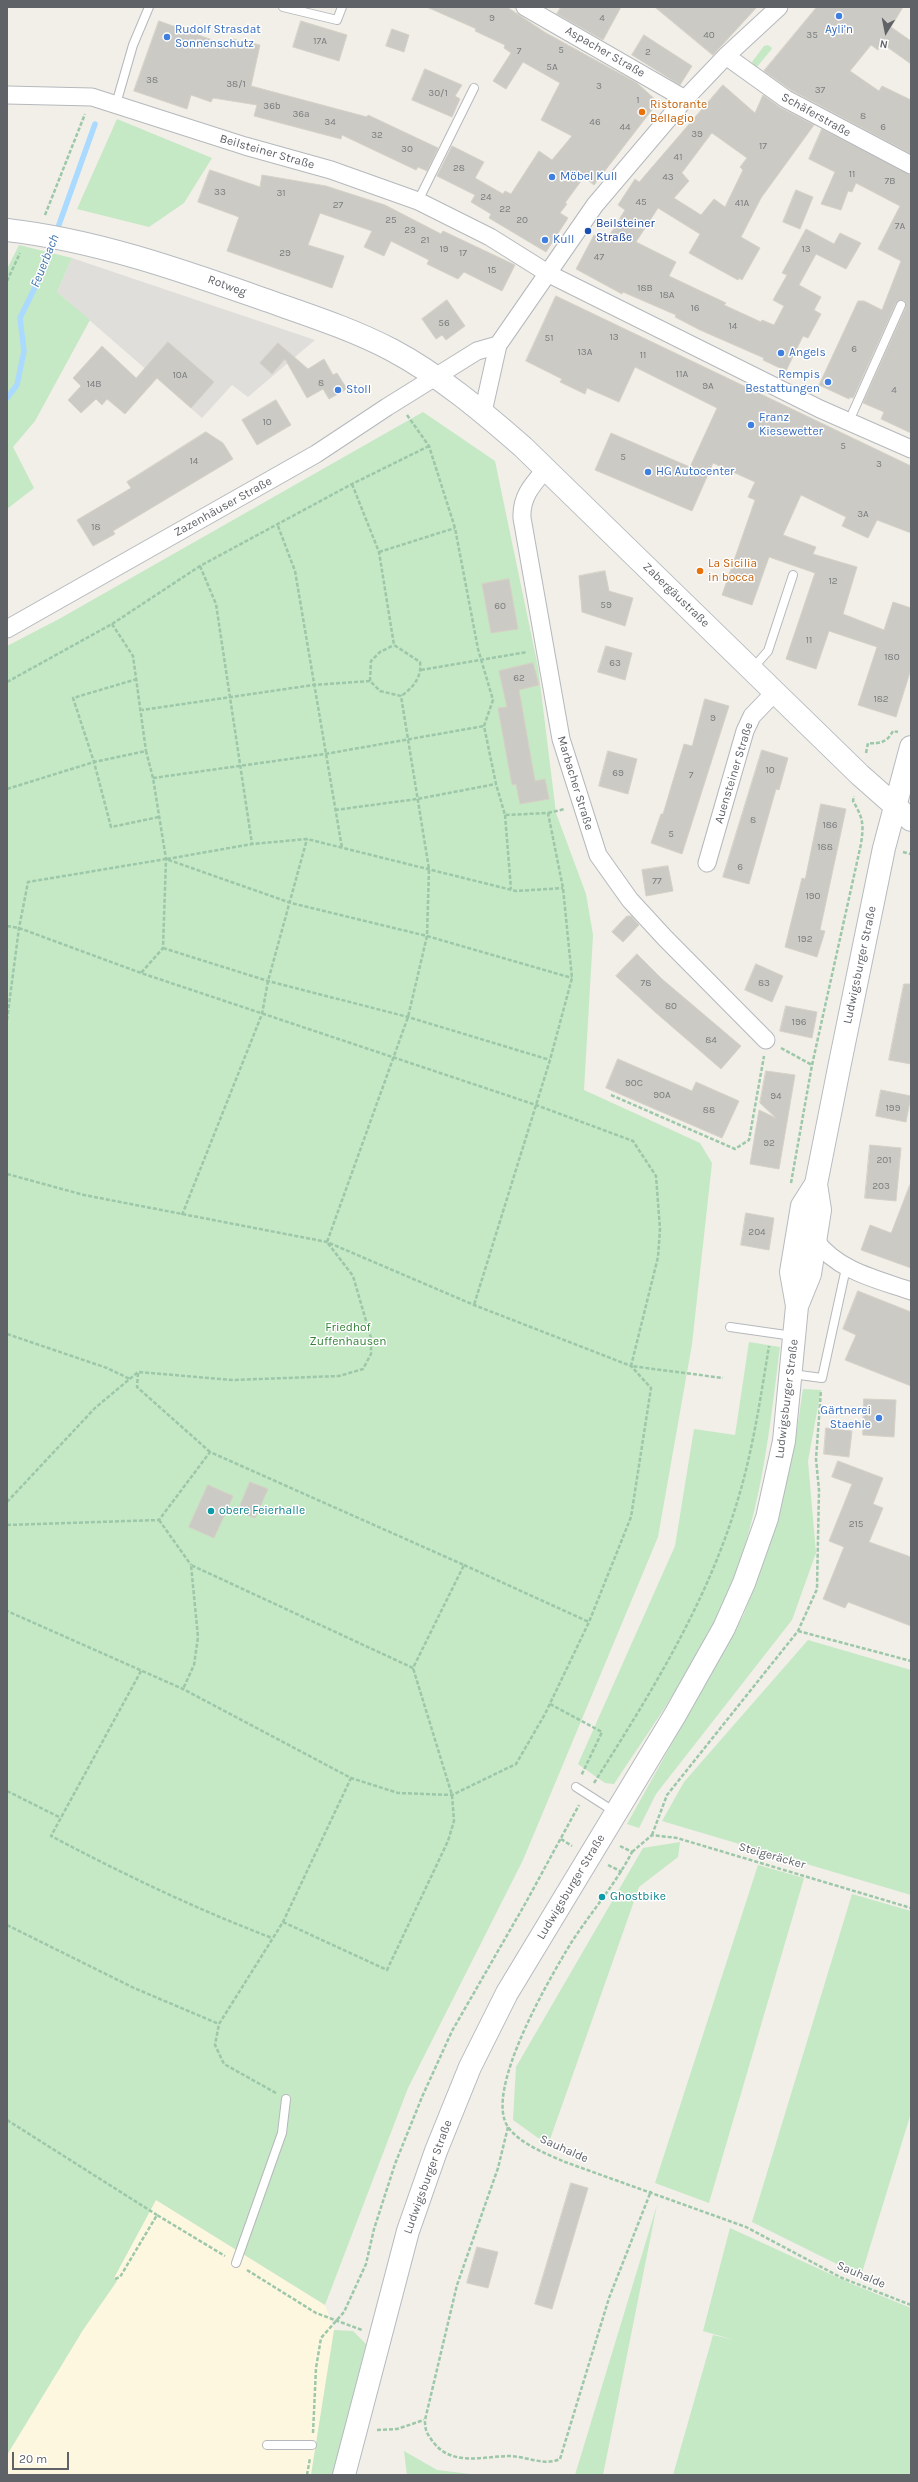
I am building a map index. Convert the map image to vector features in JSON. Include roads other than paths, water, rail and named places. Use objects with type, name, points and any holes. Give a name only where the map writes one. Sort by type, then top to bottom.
[{"type":"main road","name":"Rotweg","points":[[22,232],[76,242],[180,269],[330,323],[393,351],[435,378]]},
{"type":"main road","name":"Zabergäustraße","points":[[435,378],[482,412],[545,470],[752,669],[774,692],[894,806],[911,820]]},
{"type":"main road","name":"Ludwigsburger Straße","points":[[797,1306],[810,1274],[820,1210],[816,1184],[894,806],[911,747]]},
{"type":"main road","name":"Ludwigsburger Straße","points":[[344,2475],[408,2231],[436,2151],[470,2067],[507,1993],[601,1835],[675,1715],[720,1635],[744,1583],[767,1518],[784,1441],[797,1306],[791,1272],[802,1206],[816,1184]]},
{"type":"street","name":"Aspacher Straße","points":[[525,7],[685,99]]},
{"type":"street","points":[[482,412],[498,345],[549,274],[595,205],[685,99],[726,56],[779,7]]},
{"type":"street","name":"Schäferstraße","points":[[726,56],[786,99],[911,165]]},
{"type":"street","name":"Beilsteiner Straße","points":[[7,95],[92,97],[245,146],[331,170],[418,200],[490,237],[549,274],[780,389],[911,449]]},
{"type":"street","points":[[435,378],[477,351],[498,345]]},
{"type":"street","name":"Zazenhäuser Straße","points":[[7,629],[316,454],[398,400],[435,378]]},
{"type":"street","name":"Marbacher Straße","points":[[545,470],[529,488],[522,504],[544,650],[561,739],[598,855],[630,900],[665,938],[766,1040]]},
{"type":"street","name":"Auensteiner Straße","points":[[707,863],[745,731],[752,716],[774,692]]},
{"type":"street","points":[[815,1240],[831,1257],[846,1268],[911,1292]]},
{"type":"lane","points":[[116,104],[132,45],[149,7]]},
{"type":"lane","points":[[283,7],[337,20],[342,7]]},
{"type":"lane","points":[[418,200],[474,88]]},
{"type":"lane","points":[[849,421],[901,305]]},
{"type":"lane","points":[[752,669],[768,651],[793,575]]},
{"type":"lane","points":[[791,1374],[822,1378],[846,1268]]},
{"type":"lane","points":[[730,1327],[771,1334],[794,1336]]},
{"type":"lane","points":[[576,1787],[615,1812]]},
{"type":"lane","points":[[236,2263],[282,2133],[286,2099]]},
{"type":"lane","points":[[267,2445],[312,2446]]},
{"type":"waterway","name":"Feuerbach","points":[[56,233],[95,124]]},
{"type":"waterway","name":"Feuerbach","points":[[7,398],[17,385],[24,351],[20,318],[44,269],[54,241]]},
{"type":"place","name":"Ayli'n","points":[[839,16]]},
{"type":"place","name":"Rudolf Strasdat Sonnenschutz","points":[[167,37]]},
{"type":"place","name":"Ristorante Bellagio","points":[[642,112]]},
{"type":"place","name":"Möbel Kull","points":[[552,177]]},
{"type":"place","name":"Beilsteiner Straße","points":[[588,231]]},
{"type":"place","name":"Kull","points":[[545,240]]},
{"type":"place","name":"Angels","points":[[781,353]]},
{"type":"place","name":"Rempis Bestattungen","points":[[828,382]]},
{"type":"place","name":"Stoll","points":[[338,390]]},
{"type":"place","name":"Franz Kiesewetter","points":[[751,425]]},
{"type":"place","name":"HG Autocenter","points":[[648,472]]},
{"type":"place","name":"La Sicilia in bocca","points":[[700,571]]},
{"type":"place","name":"Gärtnerei Staehle","points":[[879,1418]]},
{"type":"place","name":"obere Feierhalle","points":[[211,1511]]},
{"type":"place","name":"Ghostbike","points":[[602,1897]]},
{"type":"park label","name":"Friedhof Zuffenhausen","points":[[348,1335]]}]
